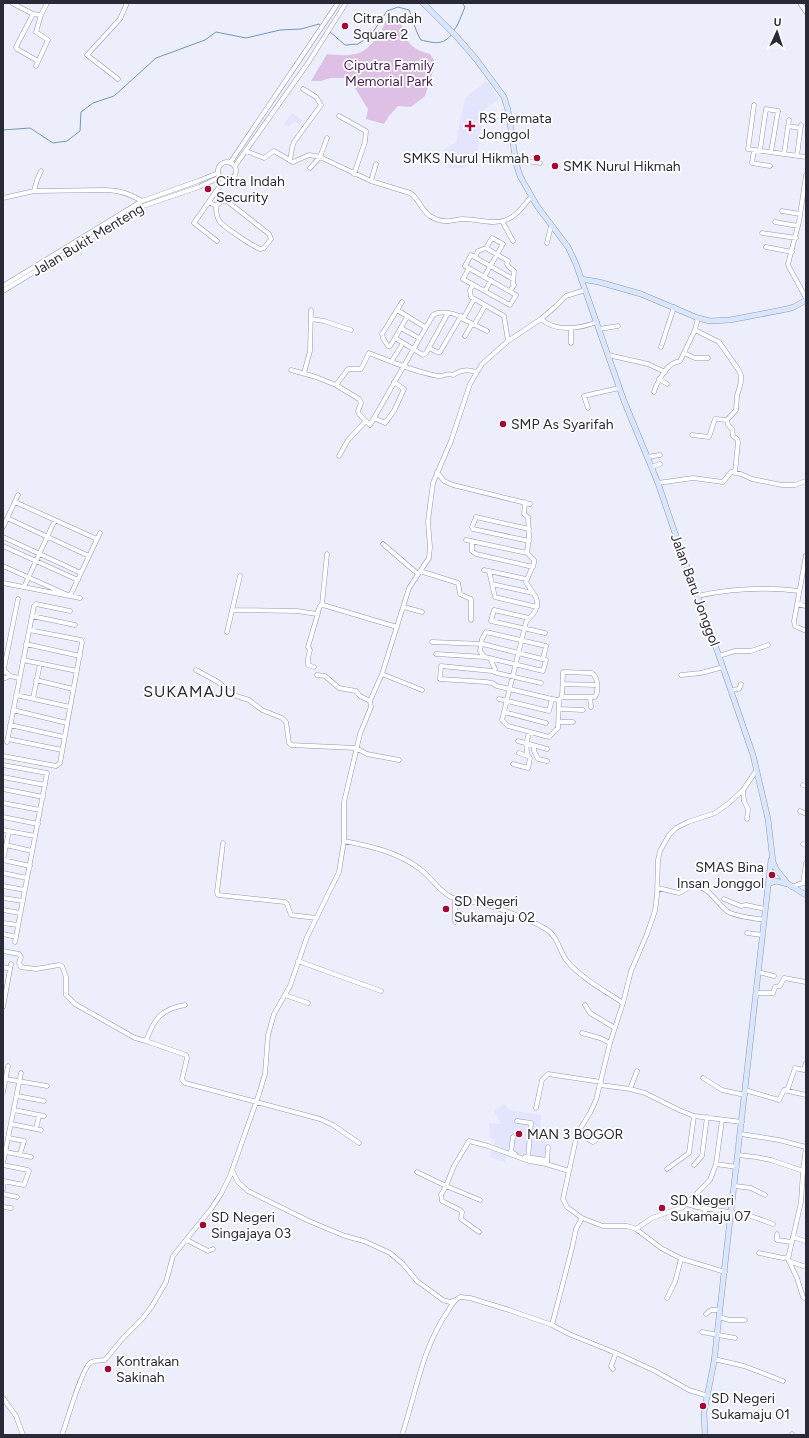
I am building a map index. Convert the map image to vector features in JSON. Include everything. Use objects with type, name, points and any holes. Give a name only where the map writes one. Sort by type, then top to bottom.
[{"type":"main road","name":"Jalan Baru Jonggol","points":[[423,3],[446,25],[476,59],[504,97],[508,110],[516,163],[520,176],[531,197],[570,251],[620,388],[658,483],[697,596],[720,656],[722,667],[753,755],[769,824],[772,857],[776,869],[790,885],[806,895]]},
{"type":"main road","points":[[581,279],[599,282],[641,294],[698,318],[710,321],[730,320],[787,309],[794,307],[806,299]]},
{"type":"main road","points":[[705,1435],[704,1418],[714,1359],[725,1272],[772,857]]},
{"type":"main road","points":[[768,884],[776,881],[790,885]]},
{"type":"street","points":[[12,3],[33,14],[41,15]]},
{"type":"street","points":[[36,66],[48,40],[36,32],[41,15],[47,3]]},
{"type":"street","points":[[118,79],[87,55],[120,19],[127,3]]},
{"type":"street","points":[[235,166],[230,163],[338,3]]},
{"type":"street","points":[[219,175],[224,180],[230,180],[235,176],[235,166],[317,48],[346,3]]},
{"type":"street","points":[[800,3],[806,12]]},
{"type":"street","points":[[33,14],[16,47],[38,61]]},
{"type":"street","points":[[290,161],[294,142],[320,105],[316,97],[303,89]]},
{"type":"street","points":[[754,104],[748,148],[806,157]]},
{"type":"street","points":[[760,150],[766,109],[778,111],[771,152]]},
{"type":"street","points":[[339,116],[366,131],[363,149],[354,174]]},
{"type":"street","points":[[784,154],[789,120]]},
{"type":"street","points":[[788,126],[801,126],[796,156]]},
{"type":"street","points":[[310,168],[320,157],[327,138]]},
{"type":"street","points":[[246,151],[264,158],[274,150],[290,161],[294,162],[309,155],[320,157],[371,181],[413,194],[425,212],[438,220],[448,222],[462,219],[500,221],[514,215],[531,197]]},
{"type":"street","points":[[754,150],[753,164],[770,166]]},
{"type":"street","name":"Jalan Bukit Menteng","points":[[3,291],[143,206],[199,186],[219,175],[221,165],[226,162],[230,163]]},
{"type":"street","points":[[516,163],[540,163]]},
{"type":"street","points":[[371,181],[376,164]]},
{"type":"street","points":[[34,191],[41,171]]},
{"type":"street","name":"Jalan Bukit Menteng","points":[[3,286],[142,201],[219,175]]},
{"type":"street","points":[[806,175],[805,195],[788,267],[806,299]]},
{"type":"street","points":[[217,241],[194,224],[224,180]]},
{"type":"street","points":[[3,198],[34,191],[116,190],[129,194],[142,201]]},
{"type":"street","points":[[222,201],[227,202],[270,234],[271,239],[264,248],[260,249],[253,246],[220,221],[216,212],[216,206],[222,201]]},
{"type":"street","points":[[209,202],[216,206]]},
{"type":"street","points":[[782,211],[800,214]]},
{"type":"street","points":[[500,221],[513,241]]},
{"type":"street","points":[[775,222],[798,226]]},
{"type":"street","points":[[547,243],[551,226]]},
{"type":"street","points":[[762,233],[796,238]]},
{"type":"street","points":[[475,257],[478,251],[486,248],[492,238],[503,244],[484,277]]},
{"type":"street","points":[[766,247],[792,252]]},
{"type":"street","points":[[486,248],[508,261],[507,264],[514,271],[514,285],[510,291]]},
{"type":"street","points":[[469,268],[463,279],[510,306],[516,295],[491,280],[484,277],[469,268],[465,266],[472,255],[513,279]]},
{"type":"street","points":[[485,291],[491,280]]},
{"type":"street","points":[[474,285],[470,290],[470,297],[504,316],[508,341]]},
{"type":"street","points":[[62,1435],[80,1383],[88,1365],[93,1362],[105,1360],[123,1338],[145,1316],[166,1282],[172,1258],[221,1194],[232,1170],[265,1074],[268,1035],[271,1020],[276,1008],[285,996],[292,981],[298,961],[316,918],[337,877],[344,841],[344,802],[356,748],[371,707],[370,701],[382,674],[409,588],[430,555],[428,521],[433,484],[451,442],[469,388],[476,372],[487,359],[508,341],[540,319],[566,296],[585,290]]},
{"type":"street","points":[[429,348],[440,352],[474,299]]},
{"type":"street","points":[[402,302],[382,334],[388,346],[390,346],[407,317]]},
{"type":"street","points":[[465,336],[485,306]]},
{"type":"street","points":[[661,346],[674,307]]},
{"type":"street","points":[[304,374],[310,351],[311,310]]},
{"type":"street","points":[[397,310],[426,327]]},
{"type":"street","points":[[291,370],[336,385],[360,401],[358,412],[370,425],[434,313],[448,313],[462,318],[487,332]]},
{"type":"street","points":[[395,338],[423,355],[429,348],[448,313]]},
{"type":"street","points":[[654,392],[659,379],[672,364],[680,361],[695,330],[698,318]]},
{"type":"street","points":[[311,319],[324,321],[351,330]]},
{"type":"street","points":[[540,319],[547,325],[571,328],[597,322]]},
{"type":"street","points":[[599,329],[618,326]]},
{"type":"street","points":[[401,328],[419,338]]},
{"type":"street","points":[[571,328],[571,343]]},
{"type":"street","points":[[695,330],[719,342],[741,374],[741,382],[735,412],[727,420]]},
{"type":"street","points":[[393,359],[403,343]]},
{"type":"street","points":[[336,385],[348,368],[361,369],[370,353],[403,366],[440,376],[447,373],[453,375],[459,371],[465,370],[476,372]]},
{"type":"street","points":[[684,353],[695,358],[708,358]]},
{"type":"street","points":[[608,355],[648,364],[665,372]]},
{"type":"street","points":[[659,379],[667,384]]},
{"type":"street","points":[[374,418],[385,423],[394,410],[404,389],[394,382]]},
{"type":"street","points":[[588,408],[584,396],[620,388]]},
{"type":"street","points":[[692,435],[709,437],[715,419],[727,420]]},
{"type":"street","points":[[727,420],[728,425],[732,429],[733,436],[738,442],[735,473]]},
{"type":"street","points":[[339,456],[348,440],[366,421]]},
{"type":"street","points":[[647,458],[660,455]]},
{"type":"street","points":[[651,467],[660,464]]},
{"type":"street","points":[[437,472],[444,481],[452,485],[527,503],[524,514],[528,517],[529,541],[527,553]]},
{"type":"street","points":[[658,483],[693,478],[722,482],[729,473],[743,474],[752,479],[782,485],[795,485],[806,481]]},
{"type":"street","points":[[3,527],[18,495]]},
{"type":"street","points":[[15,502],[97,540]]},
{"type":"street","points":[[528,528],[476,517],[474,518],[472,527],[473,529],[529,541]]},
{"type":"street","points":[[7,518],[89,556]]},
{"type":"street","points":[[24,587],[55,520]]},
{"type":"street","points":[[70,596],[100,533]]},
{"type":"street","points":[[3,537],[81,573]]},
{"type":"street","points":[[466,540],[527,553],[534,561],[533,567],[526,579],[526,583],[538,600],[537,607],[529,618],[524,629],[518,653],[516,664],[513,676],[510,689],[502,720],[508,726],[549,737],[558,728],[559,710],[561,699],[563,684],[563,672],[592,673],[596,678],[597,695],[595,697],[561,699],[552,699],[510,689],[486,682],[440,679],[441,666],[494,672],[513,676],[541,684]]},
{"type":"street","points":[[472,541],[472,551],[476,554],[533,567]]},
{"type":"street","points":[[383,544],[419,572],[458,583],[460,594],[471,599],[471,620]]},
{"type":"street","points":[[3,546],[78,580]]},
{"type":"street","points":[[314,668],[308,664],[310,650],[308,647],[320,606],[322,605],[327,554]]},
{"type":"street","points":[[806,555],[794,624],[799,629],[806,632]]},
{"type":"street","points":[[3,566],[70,596]]},
{"type":"street","points":[[484,570],[526,579]]},
{"type":"street","points":[[489,571],[496,597],[537,607]]},
{"type":"street","points":[[227,632],[240,576]]},
{"type":"street","points":[[3,583],[80,598]]},
{"type":"street","points":[[492,584],[533,593]]},
{"type":"street","points":[[697,596],[730,590],[799,591]]},
{"type":"street","points":[[18,599],[3,672],[10,676],[19,678]]},
{"type":"street","points":[[62,750],[7,740],[34,606],[36,604],[70,611]]},
{"type":"street","points":[[797,604],[806,606]]},
{"type":"street","points":[[322,605],[397,627]]},
{"type":"street","points":[[404,607],[422,612]]},
{"type":"street","points":[[232,610],[283,610],[318,613]]},
{"type":"street","points":[[529,618],[496,610],[493,611],[492,621],[545,634]]},
{"type":"street","points":[[32,616],[76,625]]},
{"type":"street","points":[[3,756],[56,766],[60,763],[82,640],[29,630]]},
{"type":"street","points":[[436,654],[487,658],[543,671],[546,660],[543,659],[546,646],[486,632],[482,639],[480,651],[487,658],[494,669],[494,672]]},
{"type":"street","points":[[432,642],[483,644],[543,659]]},
{"type":"street","points":[[26,644],[80,656]]},
{"type":"street","points":[[720,656],[735,651],[751,651],[768,645]]},
{"type":"street","points":[[23,660],[77,671]]},
{"type":"street","points":[[33,698],[40,664]]},
{"type":"street","points":[[681,674],[701,673],[722,667]]},
{"type":"street","points":[[196,670],[218,682],[233,695],[249,700],[262,710],[282,718],[286,722],[290,744],[356,748],[367,754],[399,760]]},
{"type":"street","points":[[382,674],[422,690]]},
{"type":"street","points":[[317,675],[325,676],[339,688],[356,691],[360,696],[370,701]]},
{"type":"street","points":[[3,679],[10,676]]},
{"type":"street","points":[[36,680],[74,689]]},
{"type":"street","points":[[563,684],[596,685]]},
{"type":"street","points":[[730,690],[739,688],[741,684]]},
{"type":"street","points":[[16,694],[70,706]]},
{"type":"street","points":[[590,697],[591,707]]},
{"type":"street","points":[[499,699],[549,711],[552,699]]},
{"type":"street","points":[[13,710],[67,723]]},
{"type":"street","points":[[559,710],[583,710]]},
{"type":"street","points":[[504,712],[546,723]]},
{"type":"street","points":[[558,722],[573,722]]},
{"type":"street","points":[[10,725],[64,737]]},
{"type":"street","points":[[513,764],[528,768],[530,758],[527,752],[529,732]]},
{"type":"street","points":[[518,741],[547,749]]},
{"type":"street","points":[[534,746],[534,751],[538,759],[547,762]]},
{"type":"street","points":[[519,753],[528,756]]},
{"type":"street","points":[[3,764],[47,773],[15,942]]},
{"type":"street","points":[[725,1272],[698,1265],[681,1258],[655,1244],[636,1229],[627,1226],[603,1226],[582,1218],[570,1211],[564,1204],[564,1194],[578,1134],[596,1100],[610,1043],[623,1003],[633,964],[647,934],[654,911],[658,888],[658,854],[669,835],[682,824],[720,810],[743,790],[756,771]]},
{"type":"street","points":[[3,777],[45,785]]},
{"type":"street","points":[[3,789],[43,797]]},
{"type":"street","points":[[743,790],[744,801],[748,809],[747,819]]},
{"type":"street","points":[[3,803],[40,810]]},
{"type":"street","points":[[800,812],[806,814]]},
{"type":"street","points":[[3,817],[38,824]]},
{"type":"street","points":[[3,830],[35,836]]},
{"type":"street","points":[[9,831],[3,860],[30,866]]},
{"type":"street","points":[[344,841],[378,848],[400,856],[411,862],[429,876],[447,895],[483,904],[513,914],[546,929],[555,939],[572,967],[584,977],[623,1003]]},
{"type":"street","points":[[223,843],[217,892],[218,895],[285,902],[290,915],[316,918]]},
{"type":"street","points":[[6,845],[32,851]]},
{"type":"street","points":[[790,885],[804,883],[806,863]]},
{"type":"street","points":[[3,873],[27,878]]},
{"type":"street","points":[[3,886],[25,890]]},
{"type":"street","points":[[658,888],[679,893],[690,887],[699,888],[712,894],[729,912],[764,920]]},
{"type":"street","points":[[3,898],[23,902]]},
{"type":"street","points":[[455,898],[455,922]]},
{"type":"street","points":[[724,899],[741,906],[746,905],[765,909]]},
{"type":"street","points":[[3,910],[20,913]]},
{"type":"street","points":[[3,922],[18,926]]},
{"type":"street","points":[[747,933],[762,935]]},
{"type":"street","points":[[3,934],[16,937]]},
{"type":"street","points":[[3,951],[19,954],[21,957],[19,963],[21,967],[32,969],[59,965],[62,966],[66,977],[66,995],[75,1004],[135,1038],[186,1055],[187,1058],[182,1079],[183,1082],[327,1122],[359,1144]]},
{"type":"street","points":[[298,961],[381,991]]},
{"type":"street","points":[[3,967],[11,966],[4,992],[3,1005]]},
{"type":"street","points":[[758,972],[774,976]]},
{"type":"street","points":[[757,993],[773,993],[775,987],[780,986],[784,978],[806,982]]},
{"type":"street","points":[[3,979],[8,980]]},
{"type":"street","points":[[285,996],[308,1003]]},
{"type":"street","points":[[146,1041],[158,1016],[175,1006],[185,1005]]},
{"type":"street","points":[[585,1005],[590,1013],[615,1028]]},
{"type":"street","points":[[582,1033],[600,1038],[610,1043]]},
{"type":"street","points":[[787,1091],[795,1068],[804,1070],[806,1063]]},
{"type":"street","points":[[3,1092],[8,1066]]},
{"type":"street","points":[[630,1089],[637,1072]]},
{"type":"street","points":[[3,1189],[4,1181],[24,1185],[29,1172],[28,1170],[3,1164],[21,1073]]},
{"type":"street","points":[[536,1108],[542,1080],[548,1074],[630,1089],[652,1096],[694,1116],[742,1122]]},
{"type":"street","points":[[703,1078],[722,1090],[779,1100],[783,1091],[806,1096]]},
{"type":"street","points":[[6,1079],[47,1086]]},
{"type":"street","points":[[16,1096],[44,1101]]},
{"type":"street","points":[[14,1110],[44,1116]]},
{"type":"street","points":[[11,1124],[38,1130],[39,1116]]},
{"type":"street","points":[[668,1169],[689,1153],[694,1116]]},
{"type":"street","points":[[694,1165],[702,1156],[707,1117]]},
{"type":"street","points":[[636,1229],[652,1218],[678,1209],[687,1204],[710,1180],[716,1164],[722,1120]]},
{"type":"street","points":[[517,1121],[531,1123],[528,1158]]},
{"type":"street","points":[[578,1134],[593,1142],[596,1140]]},
{"type":"street","points":[[741,1134],[779,1140],[806,1147],[804,1200],[789,1259],[803,1297],[806,1299]]},
{"type":"street","points":[[513,1137],[511,1152],[528,1158],[547,1162],[569,1171]]},
{"type":"street","points":[[9,1138],[24,1141],[20,1154]]},
{"type":"street","points":[[479,1232],[461,1219],[462,1212],[460,1210],[442,1201],[441,1195],[454,1166],[469,1140],[526,1160],[547,1162]]},
{"type":"street","points":[[547,1162],[548,1147]]},
{"type":"street","points":[[6,1152],[31,1157]]},
{"type":"street","points":[[738,1155],[771,1160],[804,1171]]},
{"type":"street","points":[[716,1164],[737,1167]]},
{"type":"street","points":[[232,1170],[238,1182],[248,1191],[309,1221],[390,1253],[404,1264],[417,1281],[443,1300],[450,1302],[460,1297],[470,1298],[552,1325],[581,1340],[616,1353],[655,1371],[689,1390],[708,1396]]},
{"type":"street","points":[[417,1172],[480,1200]]},
{"type":"street","points":[[735,1186],[751,1188],[765,1195]]},
{"type":"street","points":[[3,1194],[17,1197]]},
{"type":"street","points":[[687,1204],[705,1209],[732,1212],[755,1217],[773,1224]]},
{"type":"street","points":[[3,1206],[11,1208]]},
{"type":"street","points":[[704,1220],[705,1209]]},
{"type":"street","points":[[552,1325],[576,1229],[582,1218]]},
{"type":"street","points":[[777,1234],[777,1240],[793,1239],[805,1241]]},
{"type":"street","points":[[187,1240],[208,1251],[213,1249]]},
{"type":"street","points":[[759,1253],[789,1259],[806,1267]]},
{"type":"street","points":[[667,1298],[674,1282],[681,1258]]},
{"type":"street","points":[[402,1435],[429,1346],[440,1322],[456,1300]]},
{"type":"street","points":[[706,1314],[711,1310],[720,1310]]},
{"type":"street","points":[[719,1317],[729,1320],[745,1320]]},
{"type":"street","points":[[702,1332],[735,1338]]},
{"type":"street","points":[[613,1369],[611,1366],[616,1353]]},
{"type":"street","points":[[714,1359],[739,1364],[783,1381]]},
{"type":"street","points":[[3,1398],[16,1416],[24,1435]]},
{"type":"shaded area","name":"RS Permata Jonggol","points":[[486,81],[499,99],[484,110],[476,160],[464,168],[448,168],[442,151],[456,142],[465,98]]},
{"type":"shaded area","points":[[292,113],[303,121],[300,125],[294,121],[289,127],[284,124]]},
{"type":"shaded area","name":"MAN 3 BOGOR","points":[[504,1104],[510,1110],[541,1115],[540,1128],[547,1129],[544,1163],[506,1153],[505,1162],[489,1157],[495,1140],[490,1138],[489,1123],[501,1124],[494,1111]]},
{"type":"green space","name":"Ciputra Family Memorial Park","points":[[396,19],[401,21],[404,34],[413,47],[430,54],[434,60],[433,71],[425,96],[411,107],[398,106],[384,124],[366,119],[368,109],[353,85],[344,78],[311,81],[327,54],[352,55],[365,50],[374,41],[386,21]]},
{"type":"waterway","points":[[453,31],[457,26],[465,7],[462,3]]},
{"type":"waterway","points":[[329,31],[345,45],[358,44],[371,35],[387,11],[398,7],[409,10],[421,40],[438,43],[449,38],[452,34]]},
{"type":"waterway","points":[[3,130],[30,128],[53,143],[67,141],[80,131],[81,112],[93,103],[114,96],[156,58],[205,40],[216,32],[246,38],[280,30],[301,29],[320,25]]},
{"type":"place","name":"Citra Indah Square 2","points":[[345,26]]},
{"type":"place","name":"RS Permata Jonggol","points":[[470,126]]},
{"type":"place","name":"SMKS Nurul Hikmah","points":[[537,158]]},
{"type":"place","name":"SMK Nurul Hikmah","points":[[555,166]]},
{"type":"place","name":"Citra Indah Security","points":[[208,189]]},
{"type":"place","name":"SMP As Syarifah","points":[[503,424]]},
{"type":"place","name":"SMAS Bina Insan Jonggol","points":[[772,875]]},
{"type":"place","name":"SD Negeri Sukamaju 02","points":[[446,909]]},
{"type":"place","name":"MAN 3 BOGOR","points":[[519,1134]]},
{"type":"place","name":"SD Negeri Sukamaju 07","points":[[662,1208]]},
{"type":"place","name":"SD Negeri Singajaya 03","points":[[203,1225]]},
{"type":"place","name":"Kontrakan Sakinah","points":[[108,1369]]},
{"type":"place","name":"SD Negeri Sukamaju 01","points":[[703,1406]]},
{"type":"district","name":"SUKAMAJU","points":[[190,691]]}]
